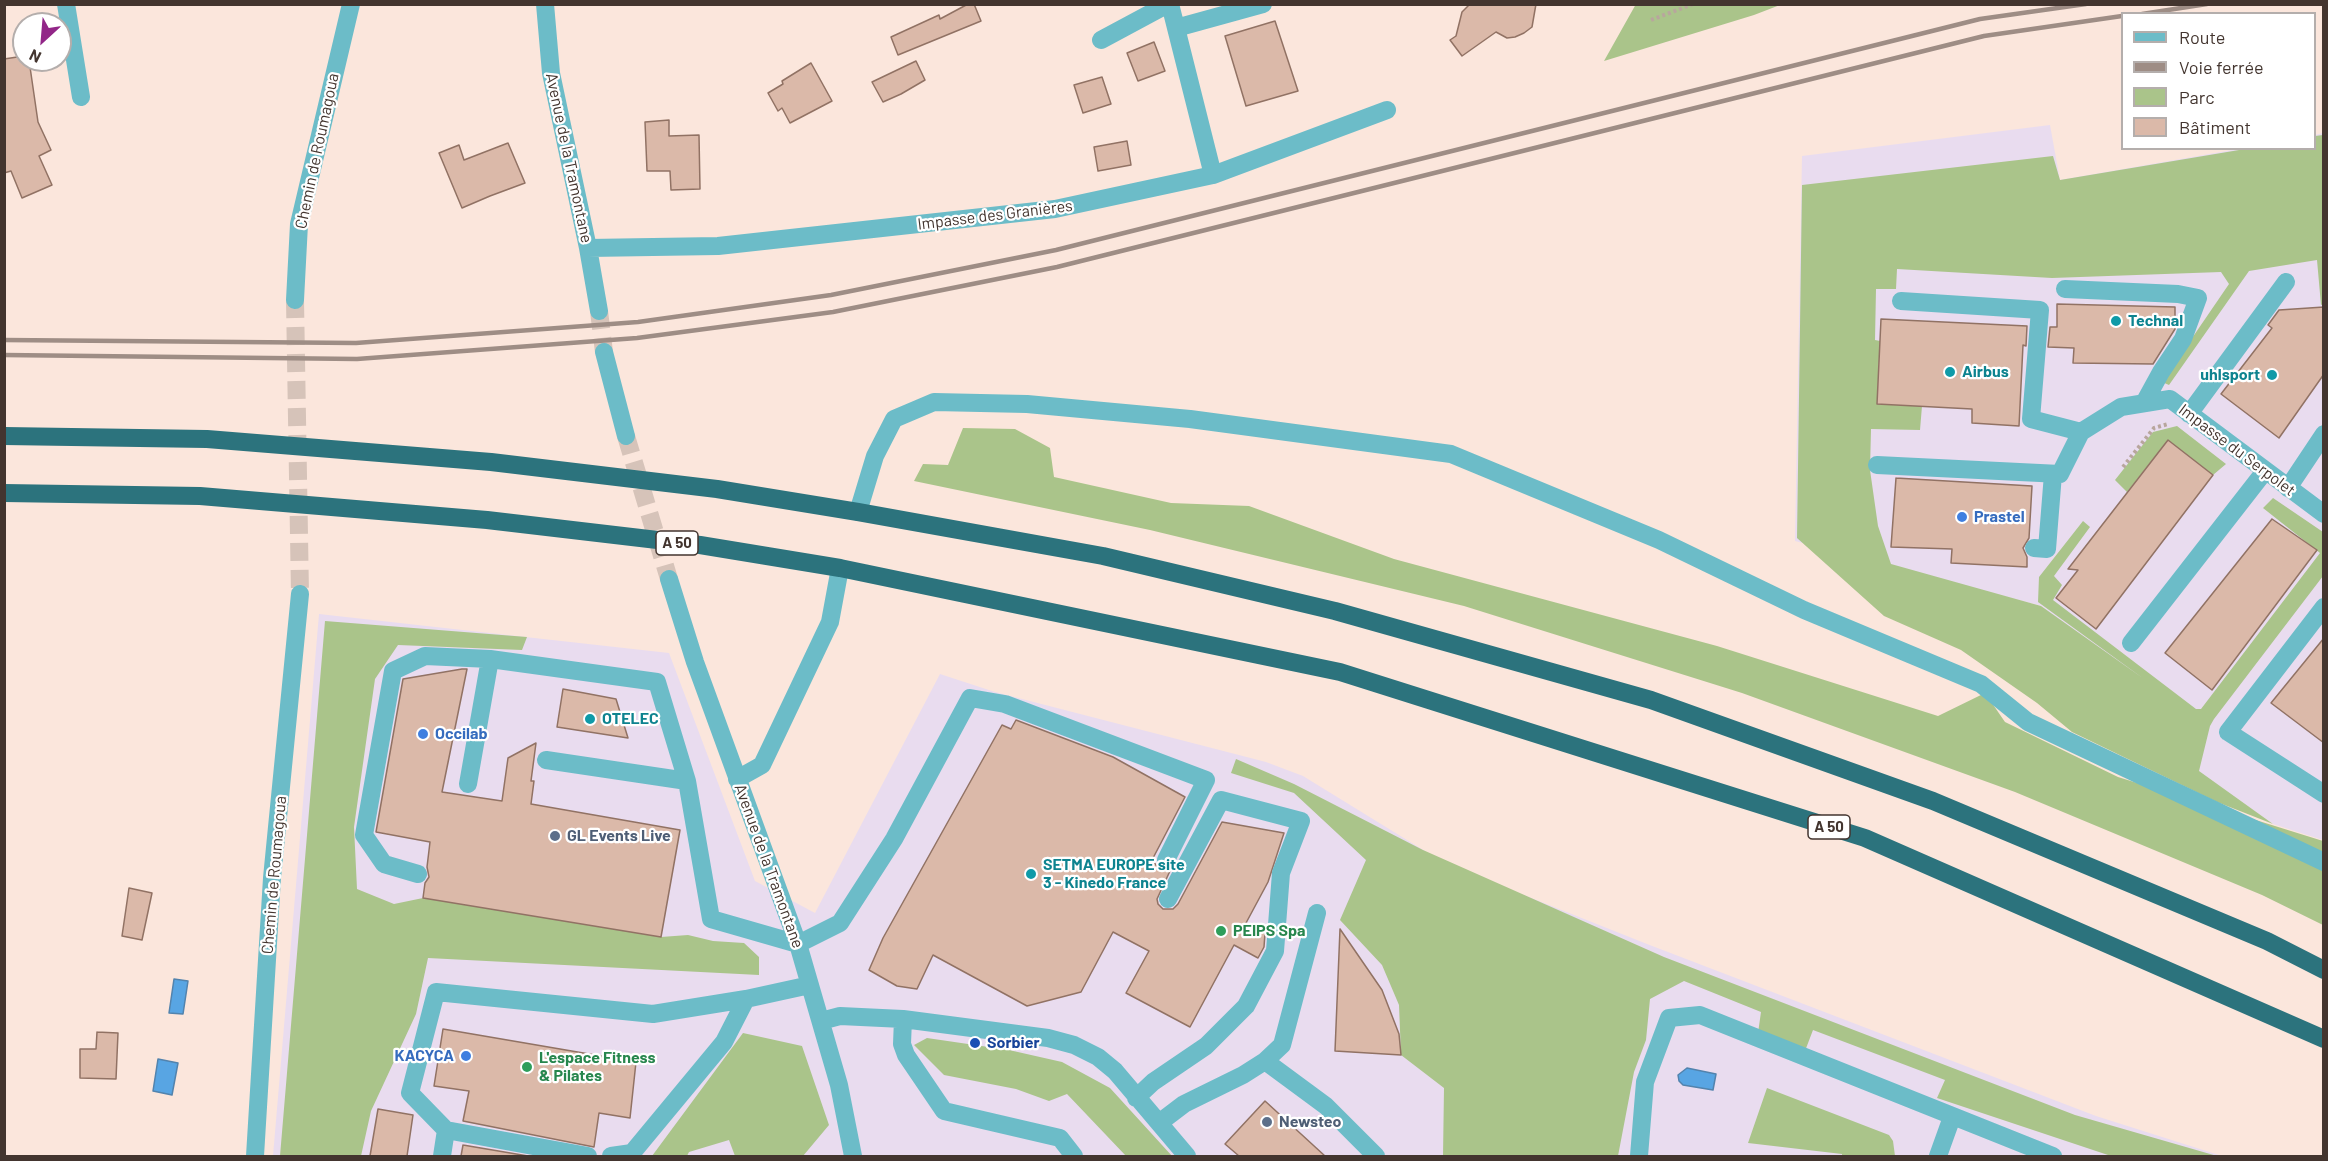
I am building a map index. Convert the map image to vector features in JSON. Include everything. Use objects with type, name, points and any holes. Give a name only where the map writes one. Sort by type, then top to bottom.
[{"type":"highway","points":[[4,436],[207,439],[491,462],[717,489],[1103,556],[1300,603],[1652,700],[1932,801],[2266,941],[2324,970]]},
{"type":"highway","name":"A 50","points":[[4,493],[200,496],[487,520],[700,545],[840,567],[1340,672],[1865,838],[2324,1039]]},
{"type":"street","points":[[66,4],[81,97]]},
{"type":"street","name":"Chemin de Roumagoua","points":[[295,300],[299,224],[351,4]]},
{"type":"street","name":"Avenue de la Tramontane","points":[[545,4],[551,73],[599,311]]},
{"type":"street","points":[[1101,40],[1169,4],[1213,175]]},
{"type":"street","points":[[1176,28],[1263,4]]},
{"type":"street","name":"Impasse des Granières","points":[[588,248],[718,246],[1055,209],[1213,175],[1387,110]]},
{"type":"street","points":[[2189,414],[2286,282]]},
{"type":"street","points":[[2065,290],[2178,294],[2198,298],[2183,339],[2144,403]]},
{"type":"street","points":[[1877,465],[2061,474],[2081,432],[2031,419],[2040,310],[1901,301]]},
{"type":"street","points":[[604,352],[626,436]]},
{"type":"street","name":"Impasse du Serpolet","points":[[2081,432],[2121,407],[2170,399],[2324,514]]},
{"type":"street","points":[[858,512],[875,456],[894,419],[934,402],[1027,404],[1179,418],[1450,454],[1659,540],[1804,610],[1981,684],[2028,722],[2324,862]]},
{"type":"street","points":[[2288,488],[2324,434]]},
{"type":"street","points":[[2131,643],[2265,471]]},
{"type":"street","points":[[2034,548],[2047,549],[2053,474]]},
{"type":"street","points":[[737,779],[762,765],[830,622],[840,567]]},
{"type":"street","name":"Avenue de la Tramontane","points":[[669,579],[695,662],[798,944],[839,1085],[853,1156]]},
{"type":"street","name":"Chemin de Roumagoua","points":[[255,1156],[272,878],[300,594]]},
{"type":"street","points":[[2324,607],[2228,732],[2324,794]]},
{"type":"street","points":[[418,874],[384,864],[364,836],[393,671],[425,656],[490,659],[657,682],[687,781],[711,919],[798,944],[840,923],[894,840],[970,698],[1005,704],[1206,780],[1166,860]]},
{"type":"street","points":[[468,784],[490,659]]},
{"type":"street","points":[[546,760],[687,781]]},
{"type":"street","points":[[1136,1098],[1153,1082],[1206,1046],[1246,1006],[1275,951],[1281,873],[1301,821],[1221,800],[1168,899]]},
{"type":"street","points":[[1159,1123],[1184,1104],[1243,1075],[1282,1045],[1317,913]]},
{"type":"street","points":[[588,1156],[446,1130],[410,1093],[436,992],[653,1014],[746,999],[810,985]]},
{"type":"street","points":[[611,1156],[632,1153],[724,1042],[746,999]]},
{"type":"street","points":[[1639,1156],[1645,1082],[1669,1018],[1700,1015],[2053,1156]]},
{"type":"street","points":[[821,1021],[840,1016],[903,1019],[1047,1038],[1074,1045],[1098,1057],[1115,1071],[1187,1156]]},
{"type":"street","points":[[903,1019],[902,1044],[906,1055],[944,1111],[1060,1138],[1074,1156]]},
{"type":"street","points":[[1264,1061],[1326,1106],[1376,1156]]},
{"type":"street","points":[[1938,1156],[1952,1117]]},
{"type":"street","points":[[442,1156],[446,1130]]},
{"type":"path","points":[[1651,20],[1693,4]]},
{"type":"shaded area","points":[[2050,125],[2060,180],[2232,150],[2316,150],[2316,135],[2323,133],[2323,840],[2273,824],[2199,772],[2041,606],[1795,541],[1802,156]]},
{"type":"shaded area","points":[[319,614],[669,653],[755,881],[815,913],[940,674],[995,692],[1266,762],[1303,776],[1446,864],[1647,944],[2096,1116],[2222,1156],[273,1156]]},
{"type":"green space","points":[[1636,4],[1780,4],[1780,5],[1604,61]]},
{"type":"green space","points":[[2323,135],[2323,304],[2321,305],[2317,260],[2249,271],[2169,385],[2162,382],[2229,284],[2221,272],[2052,278],[1897,269],[1896,289],[1876,289],[1875,340],[1880,341],[1877,404],[1922,406],[1920,430],[1871,429],[1870,470],[1878,526],[1891,564],[2041,606],[2144,679],[2038,602],[2039,577],[2083,521],[2090,527],[2054,576],[2062,585],[2053,600],[2196,709],[2201,709],[2320,553],[2263,508],[2273,498],[2323,532],[2323,576],[2214,719],[2210,726],[2199,771],[2273,824],[2217,802],[2072,732],[2037,703],[1961,650],[1884,616],[1797,538],[1802,185],[2053,156],[2060,180],[2239,150],[2316,150],[2316,136]]},
{"type":"green space","points":[[2177,426],[2226,464],[2213,475],[2168,440],[2127,492],[2115,480],[2153,432]]},
{"type":"green space","points":[[963,428],[1015,429],[1050,448],[1054,477],[1171,503],[1249,506],[1394,559],[1717,646],[1938,716],[1985,693],[2005,722],[2118,777],[2323,841],[2323,925],[2262,895],[2015,792],[1742,693],[1464,606],[1150,530],[914,481],[923,464],[948,465]]},
{"type":"green space","points":[[325,621],[527,637],[522,650],[398,645],[375,679],[354,827],[357,889],[394,904],[423,898],[661,937],[688,935],[713,941],[744,943],[759,957],[759,975],[428,958],[416,1014],[371,1111],[361,1156],[280,1156]]},
{"type":"green space","points":[[1236,759],[1294,784],[1423,850],[1664,957],[2075,1115],[2217,1156],[2111,1156],[1937,1098],[1945,1080],[1813,1030],[1805,1051],[1758,1033],[1761,1012],[1684,981],[1650,999],[1646,1040],[1634,1072],[1618,1156],[1443,1156],[1444,1088],[1401,1055],[1399,1005],[1382,965],[1340,920],[1366,860],[1294,793],[1231,773]]},
{"type":"green space","points":[[743,1033],[802,1046],[829,1125],[803,1156],[735,1156],[729,1140],[689,1152],[687,1156],[652,1156]]},
{"type":"green space","points":[[927,1038],[1009,1050],[1062,1062],[1110,1088],[1172,1156],[1126,1156],[1067,1094],[1049,1101],[1016,1089],[944,1075],[914,1045]]},
{"type":"green space","points":[[1767,1088],[1889,1135],[1893,1141],[1895,1156],[1842,1156],[1842,1154],[1748,1143]]},
{"type":"water","points":[[174,979],[188,981],[183,1014],[169,1013]]},
{"type":"water","points":[[158,1059],[178,1063],[172,1095],[153,1091]]},
{"type":"water","points":[[1687,1068],[1716,1074],[1713,1090],[1683,1085],[1678,1075]]},
{"type":"building","points":[[968,4],[974,4],[981,21],[898,55],[891,37],[939,15],[940,19]]},
{"type":"building","points":[[1470,4],[1536,4],[1532,27],[1515,37],[1507,38],[1496,32],[1462,56],[1450,40],[1456,36],[1462,12]]},
{"type":"building","points":[[1275,21],[1298,91],[1246,106],[1225,36]]},
{"type":"building","points":[[1154,42],[1165,71],[1138,81],[1127,53]]},
{"type":"building","points":[[12,58],[12,72],[31,72],[38,122],[51,150],[39,156],[52,185],[22,198],[11,171],[4,173],[4,59]]},
{"type":"building","points":[[916,61],[925,80],[883,102],[872,82]]},
{"type":"building","points":[[811,63],[832,101],[790,123],[782,108],[778,111],[768,93],[783,84],[782,81]]},
{"type":"building","points":[[1102,77],[1111,104],[1083,113],[1074,85]]},
{"type":"building","points":[[669,120],[669,136],[699,135],[700,189],[671,190],[670,171],[647,171],[645,122]]},
{"type":"building","points":[[1127,141],[1131,165],[1098,171],[1094,147]]},
{"type":"building","points":[[508,143],[525,183],[462,208],[439,153],[459,145],[464,160]]},
{"type":"building","name":"Technal","points":[[2057,304],[2175,307],[2175,329],[2153,364],[2073,363],[2074,348],[2048,347],[2050,327],[2057,327]]},
{"type":"building","name":"uhlsport","points":[[2324,307],[2324,374],[2279,438],[2221,394],[2272,328],[2268,325],[2279,310]]},
{"type":"building","name":"Airbus","points":[[1881,319],[2027,326],[2026,346],[2023,345],[2019,426],[1972,423],[1972,409],[1877,404]]},
{"type":"building","points":[[2168,440],[2213,475],[2096,629],[2056,598],[2078,570],[2068,569]]},
{"type":"building","name":"Prastel","points":[[1896,478],[2032,486],[2029,538],[2023,548],[2027,557],[2027,567],[1951,563],[1952,549],[1891,547]]},
{"type":"building","points":[[2272,519],[2317,550],[2212,690],[2165,653]]},
{"type":"building","points":[[2324,638],[2324,743],[2271,703]]},
{"type":"building","name":"GL Events Live","points":[[467,669],[442,792],[502,801],[508,758],[536,743],[531,781],[534,781],[531,804],[680,830],[661,937],[423,898],[425,883],[429,877],[427,867],[430,842],[376,832],[403,679]]},
{"type":"building","name":"OTELEC","points":[[563,689],[616,699],[628,738],[557,727]]},
{"type":"building","name":"SETMA EUROPE site 3 - Kinedo France","points":[[1016,720],[1113,757],[1185,797],[1152,860],[1160,870],[1170,871],[1157,899],[1163,909],[1173,909],[1178,904],[1222,822],[1284,833],[1268,882],[1246,923],[1265,933],[1264,947],[1258,958],[1234,945],[1190,1027],[1126,993],[1149,951],[1113,932],[1081,992],[1027,1006],[933,955],[917,989],[897,986],[869,970],[883,938],[1002,725],[1011,729]]},
{"type":"building","points":[[129,888],[152,893],[142,940],[122,936]]},
{"type":"building","points":[[1340,929],[1382,990],[1399,1034],[1401,1055],[1335,1051]]},
{"type":"building","points":[[443,1029],[636,1062],[630,1118],[599,1113],[594,1147],[463,1121],[469,1091],[434,1086]]},
{"type":"building","points":[[97,1032],[118,1033],[116,1079],[80,1078],[80,1049],[96,1049]]},
{"type":"building","name":"Newsteo","points":[[1265,1101],[1325,1156],[1239,1156],[1225,1144]]},
{"type":"building","points":[[378,1109],[413,1115],[407,1156],[370,1156]]},
{"type":"building","points":[[463,1145],[528,1156],[461,1156]]},
{"type":"tunnel","points":[[295,300],[300,594]]},
{"type":"tunnel","points":[[599,311],[604,352]]},
{"type":"tunnel","points":[[626,436],[669,579]]},
{"type":"railway","points":[[4,340],[356,343],[638,322],[831,295],[1056,250],[1980,19],[2086,4]]},
{"type":"railway","points":[[2155,12],[2207,4]]},
{"type":"railway","points":[[4,355],[357,359],[637,338],[833,312],[1057,267],[1984,36],[2121,16]]},
{"type":"place","name":"Technal","points":[[2116,321]]},
{"type":"place","name":"Airbus","points":[[1950,372]]},
{"type":"place","name":"uhlsport","points":[[2272,375]]},
{"type":"place","name":"Prastel","points":[[1962,517]]},
{"type":"place","name":"OTELEC","points":[[590,719]]},
{"type":"place","name":"Occilab","points":[[423,734]]},
{"type":"place","name":"GL Events Live","points":[[555,836]]},
{"type":"place","name":"SETMA EUROPE site 3 - Kinedo France","points":[[1031,874]]},
{"type":"place","name":"PEIPS Spa","points":[[1221,931]]},
{"type":"place","name":"Sorbier","points":[[975,1043]]},
{"type":"place","name":"KACYCA","points":[[466,1056]]},
{"type":"place","name":"L'espace Fitness & Pilates","points":[[527,1067]]},
{"type":"place","name":"Newsteo","points":[[1267,1122]]}]
